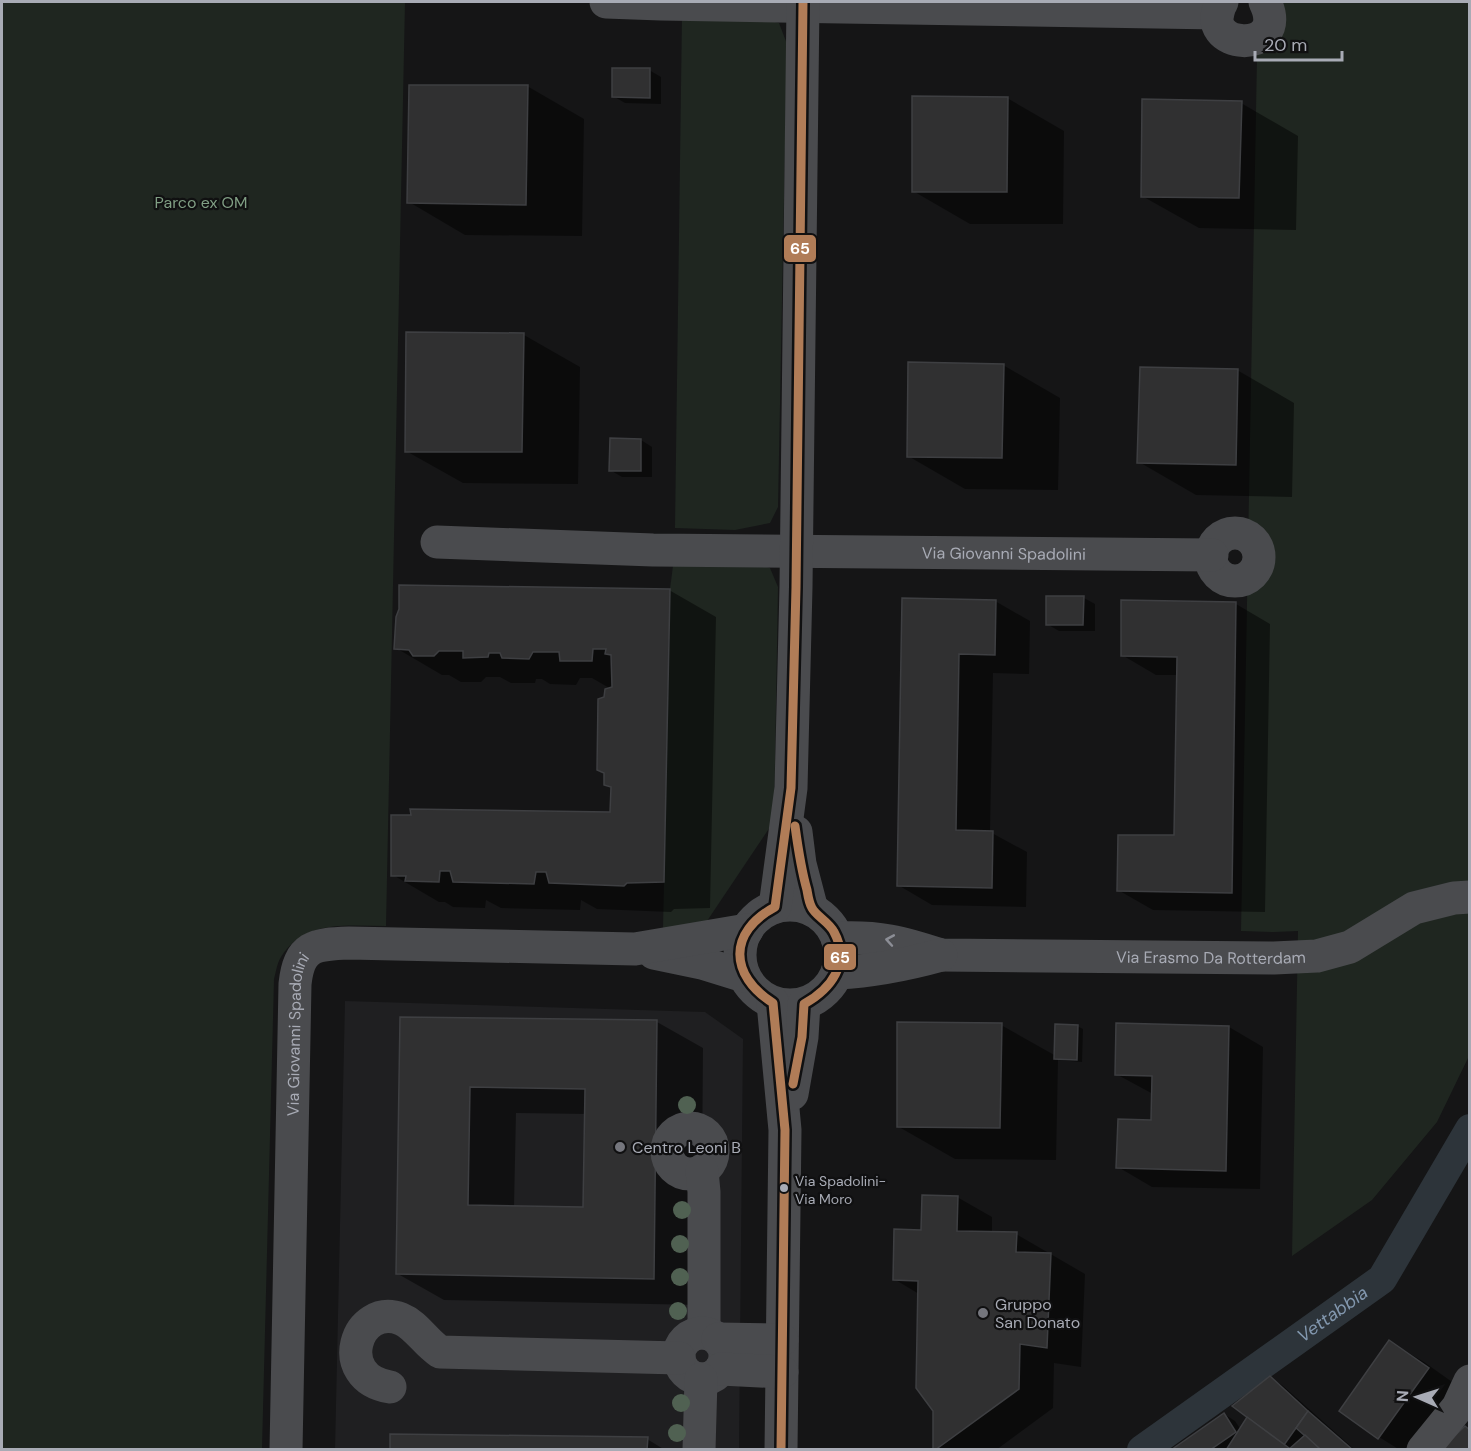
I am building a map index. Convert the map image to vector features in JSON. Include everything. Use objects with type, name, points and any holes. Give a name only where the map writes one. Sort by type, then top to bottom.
[{"type":"street","points":[[606,2],[1220,7],[1221,29],[1227,36],[1242,42],[1250,41],[1263,33],[1268,26],[1270,17],[1265,2]]},
{"type":"street","points":[[775,908],[791,788],[797,552],[803,4]]},
{"type":"street","name":"Via Giovanni Spadolini","points":[[437,542],[652,550],[1212,555]]},
{"type":"street","points":[[791,788],[800,864],[812,910]]},
{"type":"street","name":"Via Erasmo Da Rotterdam","points":[[837,973],[874,971],[941,955],[1274,958],[1317,956],[1350,948],[1414,908],[1454,898],[1470,897]]},
{"type":"street","points":[[744,976],[740,952],[747,930],[759,916],[775,908],[794,905],[812,910],[829,924],[837,938],[840,956],[837,973],[824,992],[815,999],[789,1003],[802,1037],[785,1130],[780,1449]]},
{"type":"street","name":"Via Giovanni Spadolini","points":[[286,1449],[294,984],[296,968],[302,956],[314,947],[349,943],[635,948],[747,930]]},
{"type":"street","name":"Via Erasmo Da Rotterdam","points":[[837,938],[875,938],[904,943],[941,955]]},
{"type":"street","name":"Via Giovanni Spadolini","points":[[635,948],[702,963],[744,976],[753,990],[789,1003]]},
{"type":"street","points":[[699,1449],[705,1356],[705,1192],[702,1171]]},
{"type":"street","points":[[390,1387],[367,1378],[358,1365],[355,1354],[358,1339],[363,1330],[376,1320],[387,1317],[397,1317],[412,1325],[429,1345],[440,1352],[782,1356]]},
{"type":"street","points":[[1423,1449],[1458,1407],[1470,1381]]},
{"type":"shaded area","points":[[345,1001],[705,1012],[743,1039],[739,1449],[335,1450]]},
{"type":"green space","name":"Parco ex OM","points":[[2,2],[405,2],[386,926],[342,926],[314,930],[291,945],[281,957],[274,979],[262,1449],[2,1450]]},
{"type":"green space","points":[[1258,2],[1469,2],[1469,1056],[1437,1122],[1372,1200],[1292,1256],[1298,931],[1241,931]]},
{"type":"green space","points":[[744,14],[779,23],[787,44],[778,507],[770,523],[735,530],[675,528],[682,15]]},
{"type":"green space","points":[[735,557],[770,568],[778,587],[774,821],[703,927],[663,929],[670,589],[674,558]]},
{"type":"building","points":[[612,68],[650,68],[650,98],[612,97]]},
{"type":"building","points":[[409,85],[528,85],[526,205],[407,203]]},
{"type":"building","points":[[912,96],[1008,97],[1007,192],[912,192]]},
{"type":"building","points":[[1142,99],[1242,101],[1239,198],[1141,197]]},
{"type":"building","points":[[406,332],[524,333],[522,452],[405,452]]},
{"type":"building","points":[[908,362],[1004,364],[1002,458],[907,457]]},
{"type":"building","points":[[1140,367],[1238,369],[1236,465],[1137,463]]},
{"type":"building","points":[[610,438],[641,439],[641,471],[609,471]]},
{"type":"building","points":[[399,585],[670,589],[664,882],[627,883],[624,886],[549,883],[546,872],[536,872],[534,884],[453,882],[450,871],[440,871],[439,882],[405,881],[406,876],[391,876],[391,815],[411,815],[410,809],[610,812],[611,787],[604,785],[604,773],[597,770],[598,699],[604,697],[605,689],[612,687],[611,655],[605,654],[606,649],[593,649],[592,661],[560,661],[559,652],[533,652],[529,659],[502,658],[500,653],[489,653],[488,657],[463,658],[463,651],[439,651],[434,656],[413,656],[409,650],[394,649],[396,617],[399,609]]},
{"type":"building","points":[[1046,596],[1084,596],[1083,625],[1046,625]]},
{"type":"building","points":[[902,598],[996,600],[995,655],[959,654],[956,830],[993,831],[992,888],[897,886]]},
{"type":"building","points":[[1121,600],[1236,602],[1232,893],[1117,891],[1118,835],[1174,835],[1177,657],[1121,656]]},
{"type":"building","name":"Centro Leoni B","points":[[400,1017],[657,1020],[654,1279],[396,1274]],"holes":[[[470,1087],[585,1089],[583,1207],[468,1205]]]},
{"type":"building","points":[[897,1022],[1002,1023],[1000,1128],[897,1127]]},
{"type":"building","points":[[1116,1023],[1229,1026],[1226,1171],[1116,1168],[1118,1119],[1151,1120],[1152,1076],[1115,1075]]},
{"type":"building","points":[[1055,1024],[1078,1025],[1077,1060],[1054,1059]]},
{"type":"building","name":"Gruppo San Donato","points":[[922,1195],[958,1196],[957,1231],[1017,1232],[1016,1252],[1051,1253],[1047,1348],[1020,1344],[1019,1389],[935,1450],[933,1450],[933,1411],[916,1388],[918,1281],[893,1280],[894,1229],[921,1230]]},
{"type":"building","points":[[1389,1340],[1429,1368],[1378,1439],[1339,1411]]},
{"type":"building","points":[[1270,1376],[1308,1411],[1284,1445],[1232,1406]]},
{"type":"building","points":[[1308,1411],[1353,1450],[1321,1450],[1296,1428]]},
{"type":"building","points":[[1224,1413],[1236,1432],[1210,1450],[1171,1450]]},
{"type":"building","points":[[1247,1417],[1289,1448],[1288,1450],[1226,1450]]},
{"type":"building","points":[[1465,1426],[1470,1430],[1470,1450],[1440,1450]]},
{"type":"building","points":[[390,1434],[648,1437],[647,1450],[390,1450]]},
{"type":"building","points":[[1305,1435],[1321,1450],[1288,1450]]},
{"type":"waterway","name":"Vettabbia","points":[[1142,1450],[1382,1279],[1470,1129]]},
{"type":"transit line","name":"65","points":[[781,1450],[785,1130],[773,1003],[748,980],[742,967],[740,954],[742,941],[749,929],[760,917],[775,907],[791,788],[796,587],[803,2]]},
{"type":"transit line","name":"65","points":[[793,1084],[802,1037],[804,1004],[830,983],[836,974],[840,954],[839,943],[834,932],[810,904],[795,826]]},
{"type":"place","name":"Centro Leoni B","points":[[620,1147]]},
{"type":"place","name":"Via Spadolini- Via Moro","points":[[784,1188]]},
{"type":"place","name":"Gruppo San Donato","points":[[983,1313]]}]
